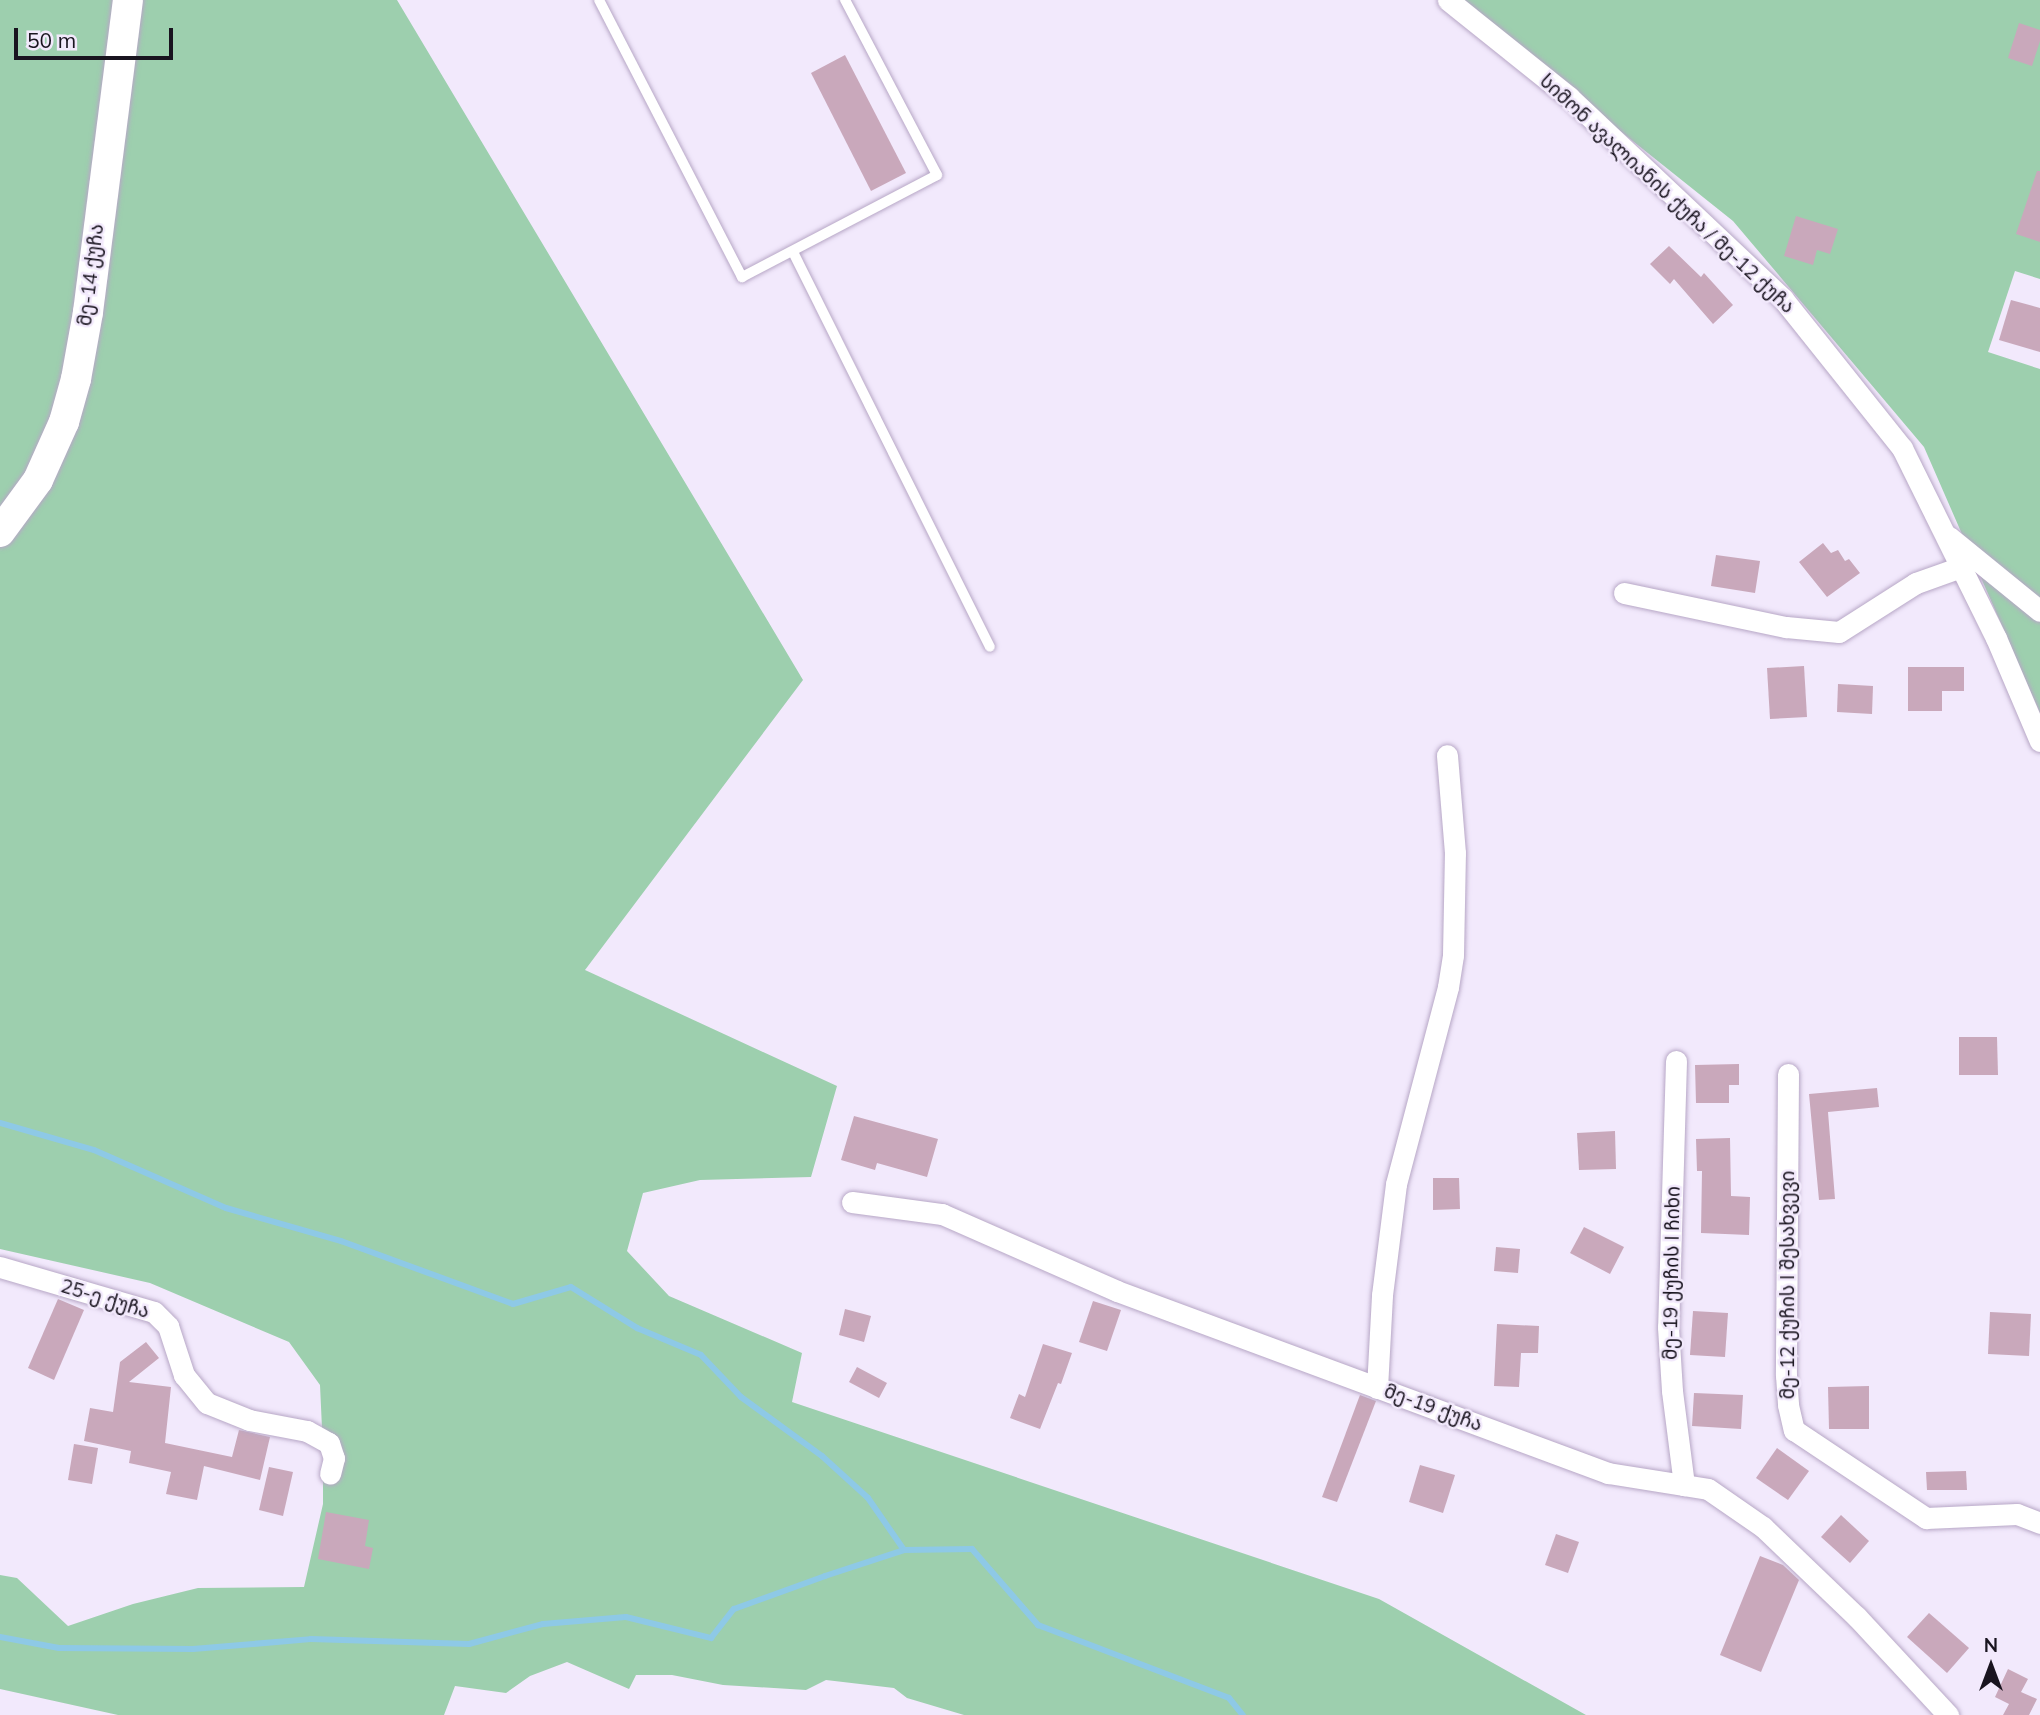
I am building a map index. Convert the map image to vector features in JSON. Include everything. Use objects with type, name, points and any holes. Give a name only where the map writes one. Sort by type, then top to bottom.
[{"type":"street","name":"მე-14 ქუჩა","points":[[0,532],[38,480],[64,422],[76,379],[88,312],[128,0]]},
{"type":"street","name":"სიმონ ავალიანის ქუჩა / მე-12 ქუჩა","points":[[1448,0],[1569,97],[1783,299],[1902,448],[1996,638],[2040,741]]},
{"type":"street","points":[[1943,532],[2040,611]]},
{"type":"street","points":[[1624,593],[1786,627],[1839,632],[1916,583],[1961,567]]},
{"type":"street","points":[[1377,1388],[1382,1295],[1396,1184],[1448,987],[1452,955],[1455,853],[1447,755]]},
{"type":"street","name":"მე-19 ქუჩის I ჩიხი","points":[[1676,1060],[1668,1327],[1671,1391],[1684,1485]]},
{"type":"street","name":"მე-12 ქუჩის I შესახვევი","points":[[1788,1074],[1786,1375],[1788,1405],[1794,1430],[1926,1518],[2017,1514],[2040,1523]]},
{"type":"street","name":"მე-19 ქუჩა","points":[[852,1202],[942,1214],[1117,1292],[1608,1473],[1708,1489],[1763,1527],[1857,1617],[1948,1715]]},
{"type":"street","name":"25-ე ქუჩა","points":[[0,1267],[154,1312],[168,1326],[184,1375],[207,1403],[249,1420],[307,1432],[329,1443],[334,1458],[330,1474]]},
{"type":"lane","points":[[599,0],[743,277],[937,175],[845,0]]},
{"type":"lane","points":[[793,252],[990,647]]},
{"type":"green space","points":[[0,0],[397,0],[803,680],[585,970],[837,1086],[811,1177],[700,1180],[643,1193],[627,1251],[669,1296],[802,1353],[792,1402],[1379,1599],[1586,1715],[964,1715],[907,1698],[894,1688],[826,1680],[806,1690],[723,1685],[672,1675],[636,1675],[629,1689],[567,1662],[530,1676],[506,1693],[455,1686],[444,1715],[118,1715],[0,1689],[0,1575],[17,1578],[68,1626],[133,1604],[198,1588],[304,1587],[323,1504],[323,1450],[320,1385],[289,1342],[150,1283],[0,1249]]},
{"type":"green space","points":[[1456,0],[2040,0],[2040,279],[2015,271],[1988,352],[2040,369],[2040,713],[1924,447],[1733,221]]},
{"type":"building","points":[[2019,23],[2040,30],[2040,41],[2032,66],[2008,58]]},
{"type":"building","points":[[845,55],[906,173],[871,191],[811,73]]},
{"type":"building","points":[[2037,171],[2040,171],[2040,242],[2016,234]]},
{"type":"building","points":[[1796,216],[1838,229],[1830,254],[1817,250],[1813,265],[1784,256]]},
{"type":"building","points":[[1669,246],[1701,277],[1704,273],[1733,305],[1713,324],[1674,279],[1670,284],[1650,264]]},
{"type":"building","points":[[2011,300],[2040,308],[2040,352],[1999,340]]},
{"type":"building","points":[[1823,543],[1831,553],[1838,550],[1845,561],[1849,559],[1860,573],[1827,597],[1799,562]]},
{"type":"building","points":[[1716,555],[1760,561],[1755,593],[1711,586]]},
{"type":"building","points":[[1804,666],[1807,717],[1770,719],[1767,668]]},
{"type":"building","points":[[1908,667],[1964,667],[1964,691],[1942,691],[1942,711],[1908,711]]},
{"type":"building","points":[[1838,684],[1873,686],[1872,714],[1837,712]]},
{"type":"building","points":[[1959,1037],[1997,1037],[1998,1075],[1959,1075]]},
{"type":"building","points":[[1739,1064],[1739,1085],[1729,1085],[1729,1103],[1696,1103],[1695,1065]]},
{"type":"building","points":[[1877,1088],[1879,1107],[1828,1112],[1835,1199],[1819,1200],[1809,1094]]},
{"type":"building","points":[[854,1116],[938,1139],[927,1177],[877,1163],[875,1170],[841,1160]]},
{"type":"building","points":[[1615,1131],[1616,1169],[1579,1170],[1577,1133]]},
{"type":"building","points":[[1730,1138],[1731,1196],[1750,1197],[1749,1235],[1701,1233],[1702,1171],[1697,1171],[1696,1139]]},
{"type":"building","points":[[1433,1178],[1459,1178],[1460,1209],[1433,1210]]},
{"type":"building","points":[[1584,1227],[1624,1247],[1610,1274],[1570,1253]]},
{"type":"building","points":[[1496,1247],[1520,1249],[1518,1273],[1494,1271]]},
{"type":"building","points":[[58,1299],[84,1310],[54,1380],[28,1368]]},
{"type":"building","points":[[1093,1301],[1121,1310],[1107,1351],[1079,1342]]},
{"type":"building","points":[[845,1309],[871,1316],[864,1342],[839,1335]]},
{"type":"building","points":[[1693,1311],[1728,1313],[1725,1357],[1690,1355]]},
{"type":"building","points":[[1990,1312],[2031,1314],[2029,1356],[1988,1354]]},
{"type":"building","points":[[1497,1324],[1539,1326],[1538,1353],[1521,1353],[1519,1387],[1494,1386]]},
{"type":"building","points":[[146,1342],[159,1358],[129,1382],[171,1387],[165,1443],[232,1457],[239,1430],[270,1437],[260,1480],[204,1466],[197,1500],[166,1494],[171,1472],[129,1463],[131,1451],[84,1441],[90,1408],[113,1412],[120,1362]]},
{"type":"building","points":[[1043,1344],[1072,1353],[1040,1429],[1010,1418],[1019,1394],[1025,1397]]},
{"type":"building","points":[[857,1367],[887,1383],[879,1398],[849,1382]]},
{"type":"building","points":[[1869,1386],[1869,1429],[1829,1429],[1828,1387]]},
{"type":"building","points":[[1694,1393],[1743,1395],[1741,1429],[1692,1426]]},
{"type":"building","points":[[1360,1395],[1376,1401],[1337,1502],[1322,1497]]},
{"type":"building","points":[[74,1444],[98,1448],[92,1484],[68,1480]]},
{"type":"building","points":[[1777,1448],[1809,1471],[1788,1500],[1756,1478]]},
{"type":"building","points":[[1420,1465],[1455,1475],[1443,1513],[1409,1502]]},
{"type":"building","points":[[269,1467],[293,1472],[283,1516],[259,1510]]},
{"type":"building","points":[[1966,1471],[1967,1490],[1927,1490],[1926,1472]]},
{"type":"building","points":[[326,1512],[369,1520],[365,1546],[373,1548],[369,1569],[318,1559]]},
{"type":"building","points":[[1841,1515],[1869,1541],[1850,1563],[1821,1537]]},
{"type":"building","points":[[1556,1534],[1579,1542],[1568,1573],[1545,1565]]},
{"type":"building","points":[[1760,1556],[1783,1565],[1799,1580],[1761,1672],[1720,1655]]},
{"type":"building","points":[[1929,1613],[1969,1648],[1947,1673],[1907,1637]]},
{"type":"building","points":[[2008,1669],[2028,1679],[2021,1692],[2037,1699],[2029,1715],[2003,1715],[2009,1704],[1995,1697]]},
{"type":"waterway","points":[[0,1123],[94,1150],[226,1208],[341,1241],[513,1304],[571,1287],[637,1328],[701,1355],[741,1397],[822,1456],[868,1498],[904,1550]]},
{"type":"waterway","points":[[0,1637],[59,1648],[193,1649],[311,1639],[469,1644],[543,1624],[626,1617],[711,1638],[734,1609],[825,1576],[904,1550],[972,1549],[1038,1625],[1229,1698],[1243,1715]]}]
